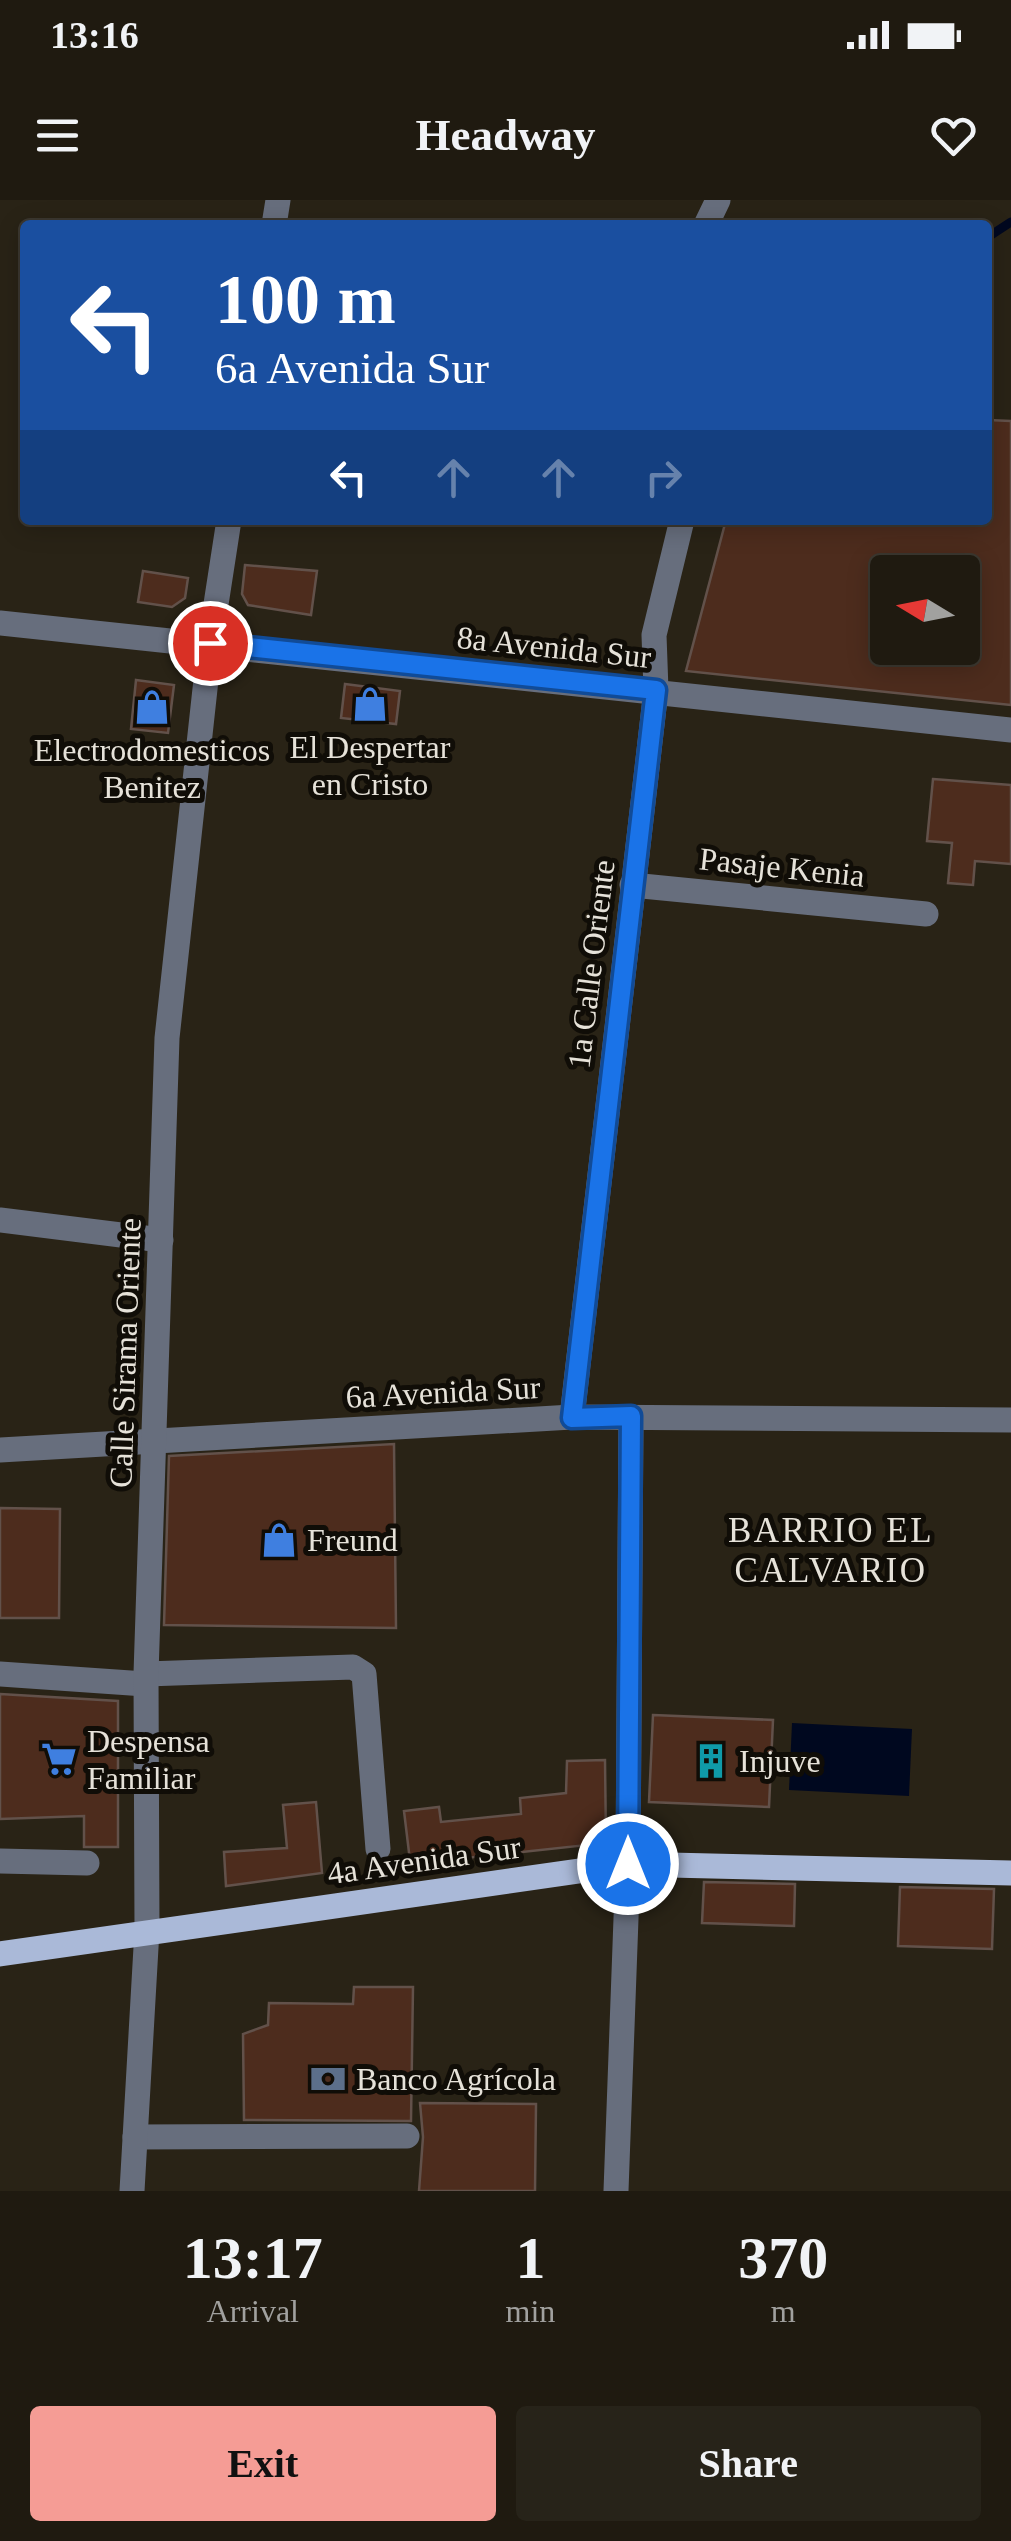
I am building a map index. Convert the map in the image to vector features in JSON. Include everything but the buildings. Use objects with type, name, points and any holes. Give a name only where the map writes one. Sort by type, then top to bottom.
[{"type":"main road","name":"4a Avenida Sur","points":[[0,1954],[628,1864],[1011,1873]]},
{"type":"street","name":"Calle Sirama Oriente","points":[[132,2191],[147,1930],[146,1679],[167,1038],[210,643],[228,525]]},
{"type":"street","name":"1a Calle Oriente","points":[[572,1418],[656,690],[654,635],[681,525]]},
{"type":"street","name":"8a Avenida Sur","points":[[0,623],[1011,730]]},
{"type":"street","name":"Pasaje Kenia","points":[[632,886],[926,914]]},
{"type":"street","points":[[0,1220],[161,1240]]},
{"type":"street","points":[[616,2191],[628,1864],[631,1416]]},
{"type":"street","name":"6a Avenida Sur","points":[[0,1450],[631,1416],[1011,1420]]},
{"type":"street","points":[[0,1674],[146,1679],[353,1667],[364,1674],[378,1849]]},
{"type":"street","points":[[0,1862],[87,1863]]},
{"type":"street","points":[[135,2137],[407,2136]]},
{"type":"water","points":[[792,1723],[912,1729],[909,1796],[789,1790]]},
{"type":"waterway","points":[[992,234],[1011,222]]},
{"type":"place","name":"El Despertar en Cristo","points":[[370,704]]},
{"type":"place","name":"Electrodomesticos Benitez","points":[[152,707]]},
{"type":"place","name":"Freund","points":[[279,1540]]},
{"type":"place","name":"Despensa Familiar","points":[[59,1759]]},
{"type":"place","name":"Injuve","points":[[711,1761]]},
{"type":"place","name":"Banco Agrícola","points":[[328,2079]]},
{"type":"district","name":"BARRIO EL CALVARIO","points":[[831,1550]]},
{"type":"route","points":[[210,643],[656,690],[572,1418],[631,1416],[628,1864]]}]
